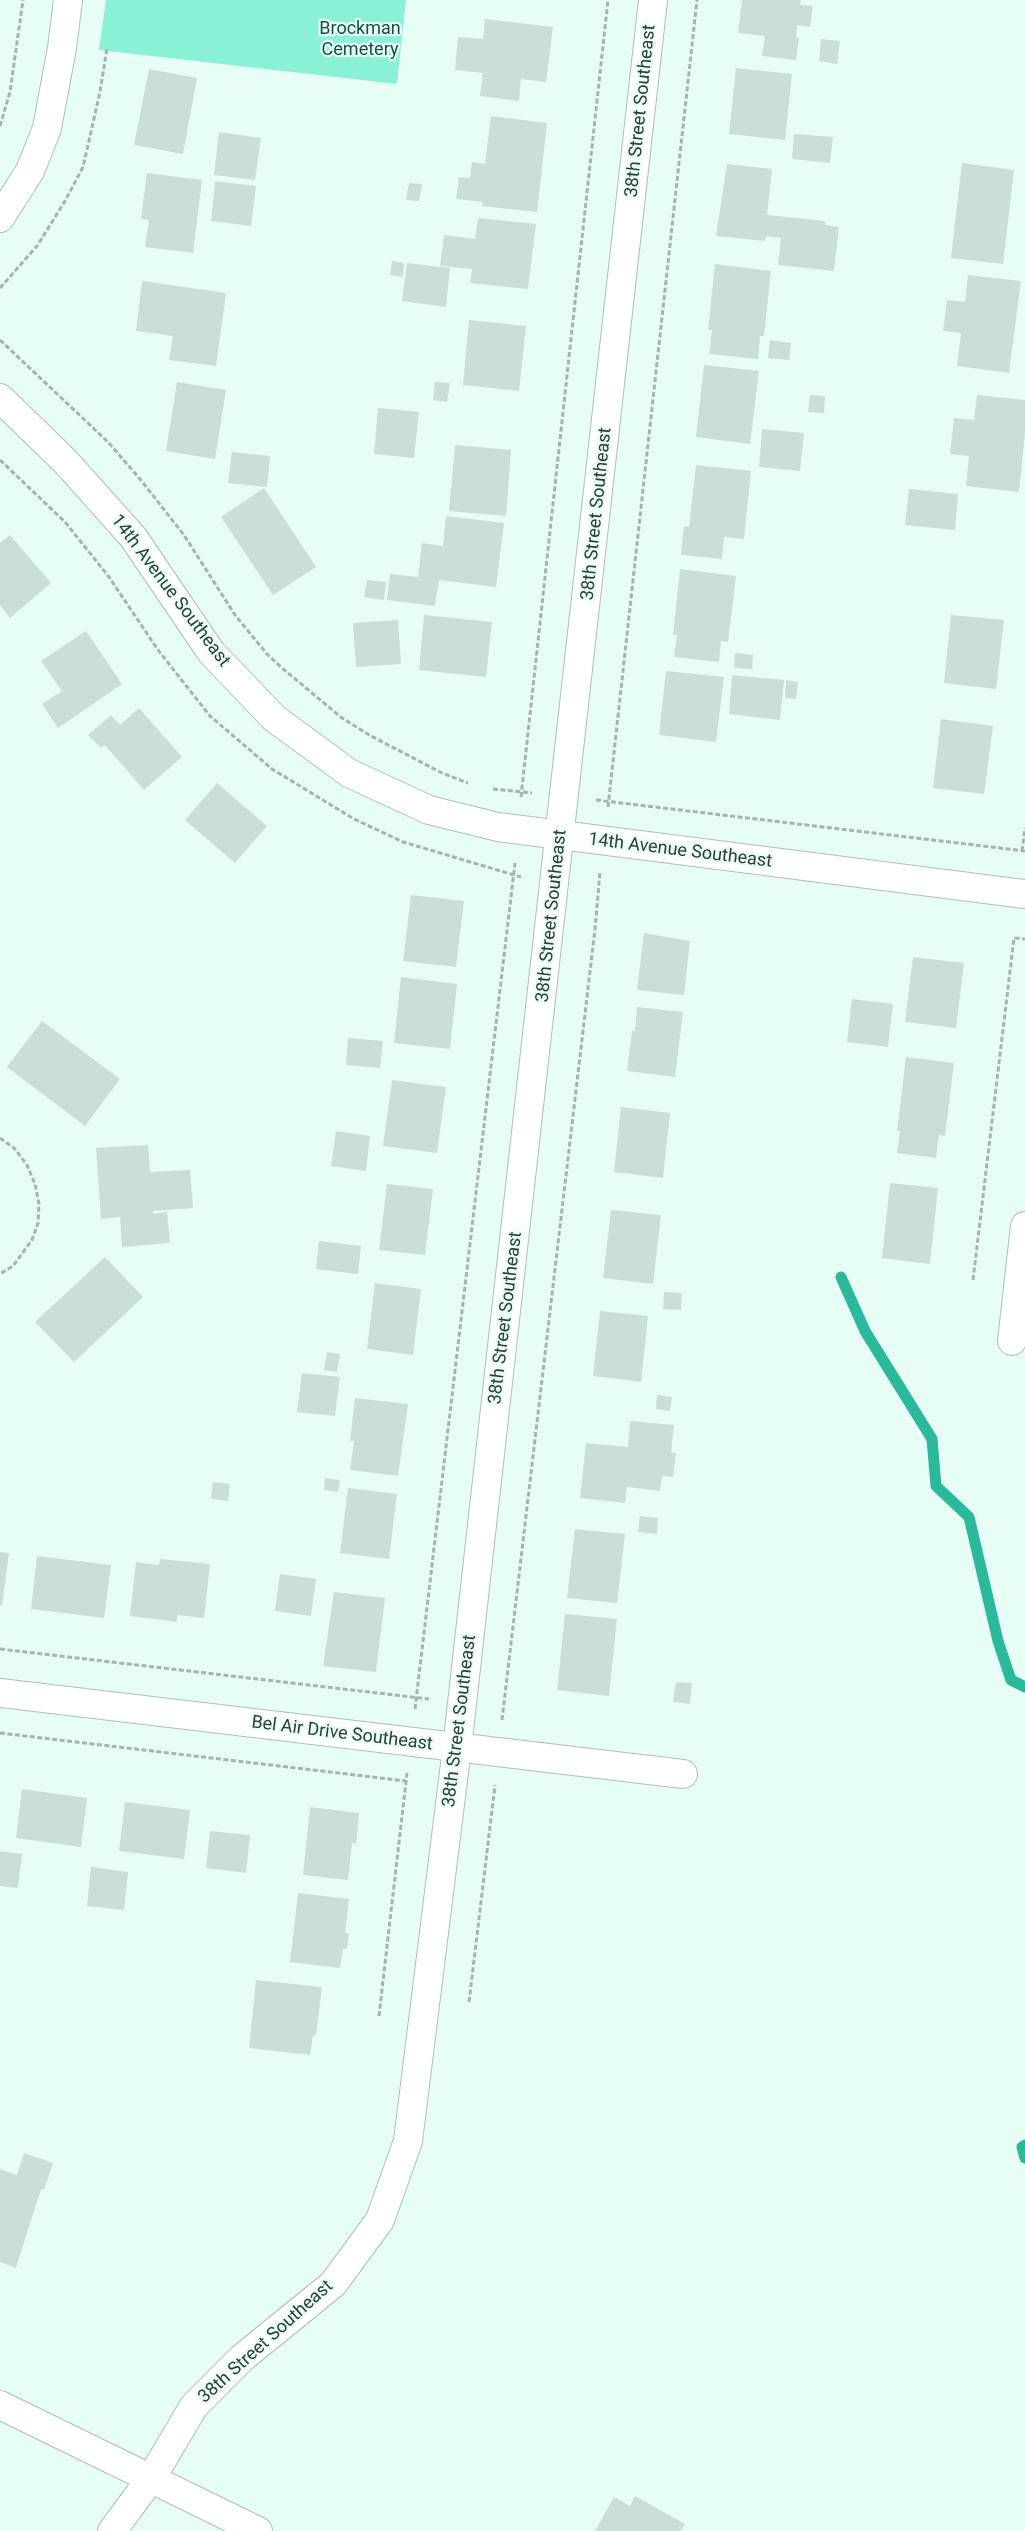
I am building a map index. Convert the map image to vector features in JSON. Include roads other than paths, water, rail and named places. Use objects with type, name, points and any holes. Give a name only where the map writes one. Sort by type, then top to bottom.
[{"type":"street","points":[[0,218],[30,171],[47,128],[62,48],[68,0]]},
{"type":"street","name":"38th Street Southeast","points":[[112,2531],[152,2477],[194,2406],[242,2358],[333,2284],[380,2220],[408,2141],[457,1748],[561,837],[653,0]]},
{"type":"street","name":"14th Avenue Southeast","points":[[0,398],[65,461],[133,536],[211,652],[274,718],[349,773],[429,810],[498,827],[561,837],[1025,894]]},
{"type":"street","points":[[1012,1341],[1025,1226]]},
{"type":"street","name":"Bel Air Drive Southeast","points":[[0,1693],[683,1774]]},
{"type":"street","points":[[0,2405],[152,2477],[258,2531]]},
{"type":"waterway","points":[[841,1277],[865,1331],[932,1439],[936,1486],[969,1517],[998,1641],[1011,1680],[1025,1687]]},
{"type":"waterway","points":[[1025,2145],[1022,2147],[1025,2158]]},
{"type":"park label","name":"Brockman Cemetery","points":[[360,39]]}]
